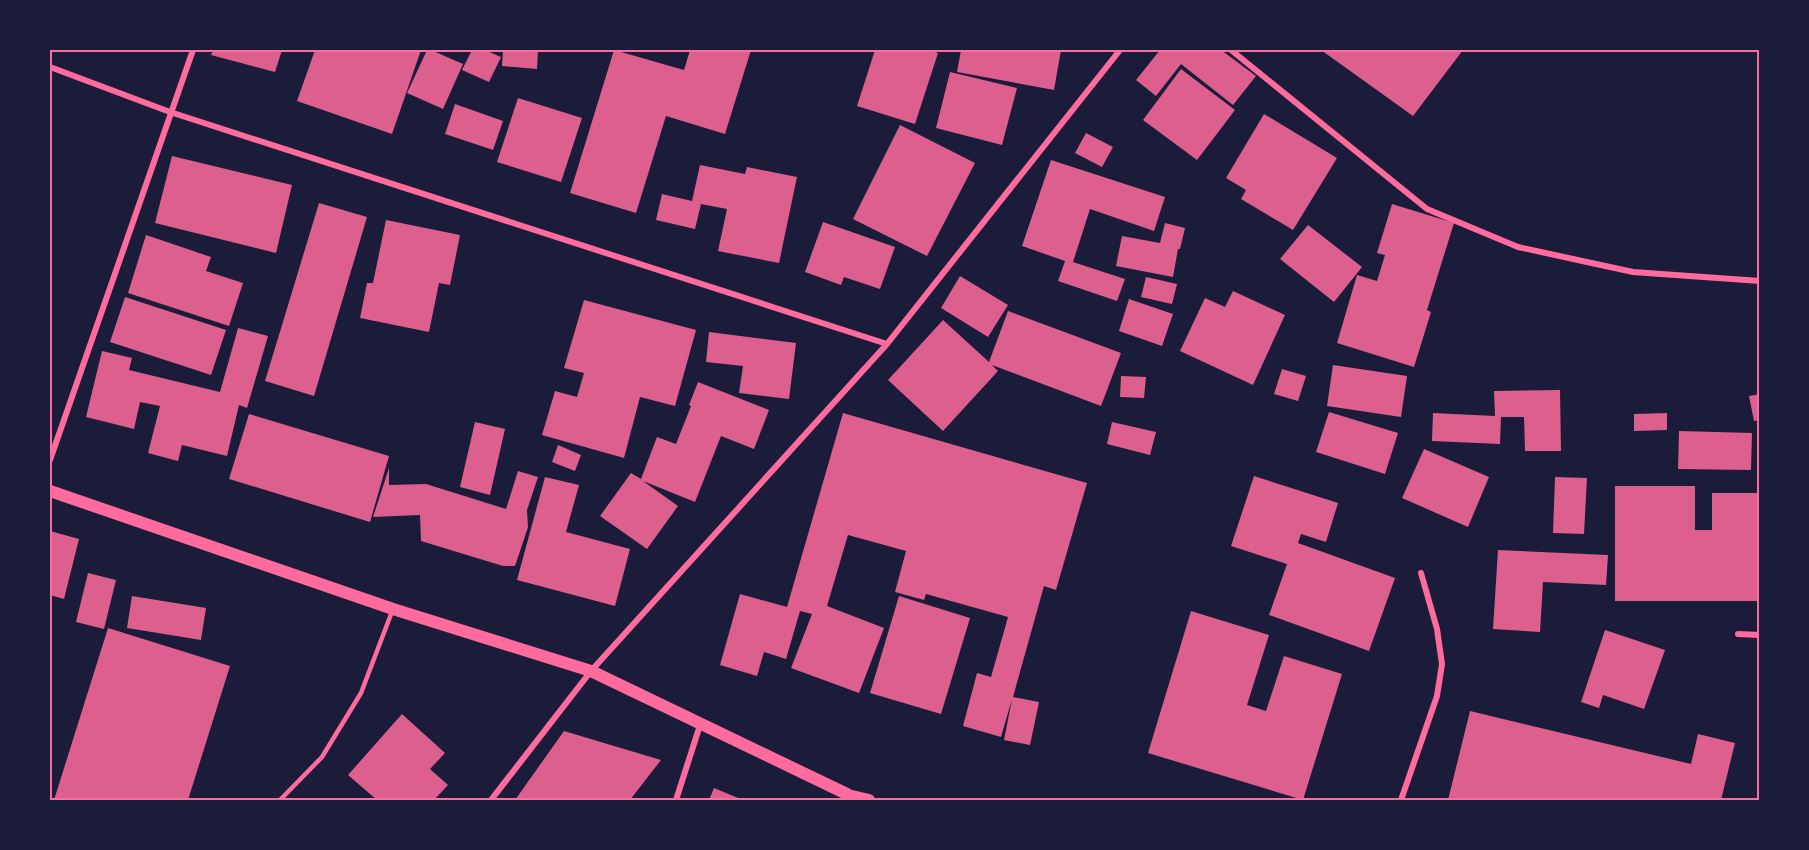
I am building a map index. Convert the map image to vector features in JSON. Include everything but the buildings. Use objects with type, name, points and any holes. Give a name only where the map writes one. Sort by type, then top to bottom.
[{"type":"main road","points":[[50,491],[393,609],[591,671],[851,797],[869,801]]},
{"type":"street","points":[[50,460],[193,50]]},
{"type":"street","points":[[491,801],[591,671],[886,344],[1120,50]]},
{"type":"street","points":[[1231,50],[1426,209],[1518,247],[1633,272],[1760,280]]},
{"type":"street","points":[[50,67],[170,112],[886,344]]},
{"type":"street","points":[[1401,801],[1437,696],[1442,663],[1437,629],[1421,573]]},
{"type":"street","points":[[1738,634],[1760,635]]},
{"type":"street","points":[[676,801],[700,725]]},
{"type":"lane","points":[[280,801],[322,757],[361,693],[393,609]]}]
